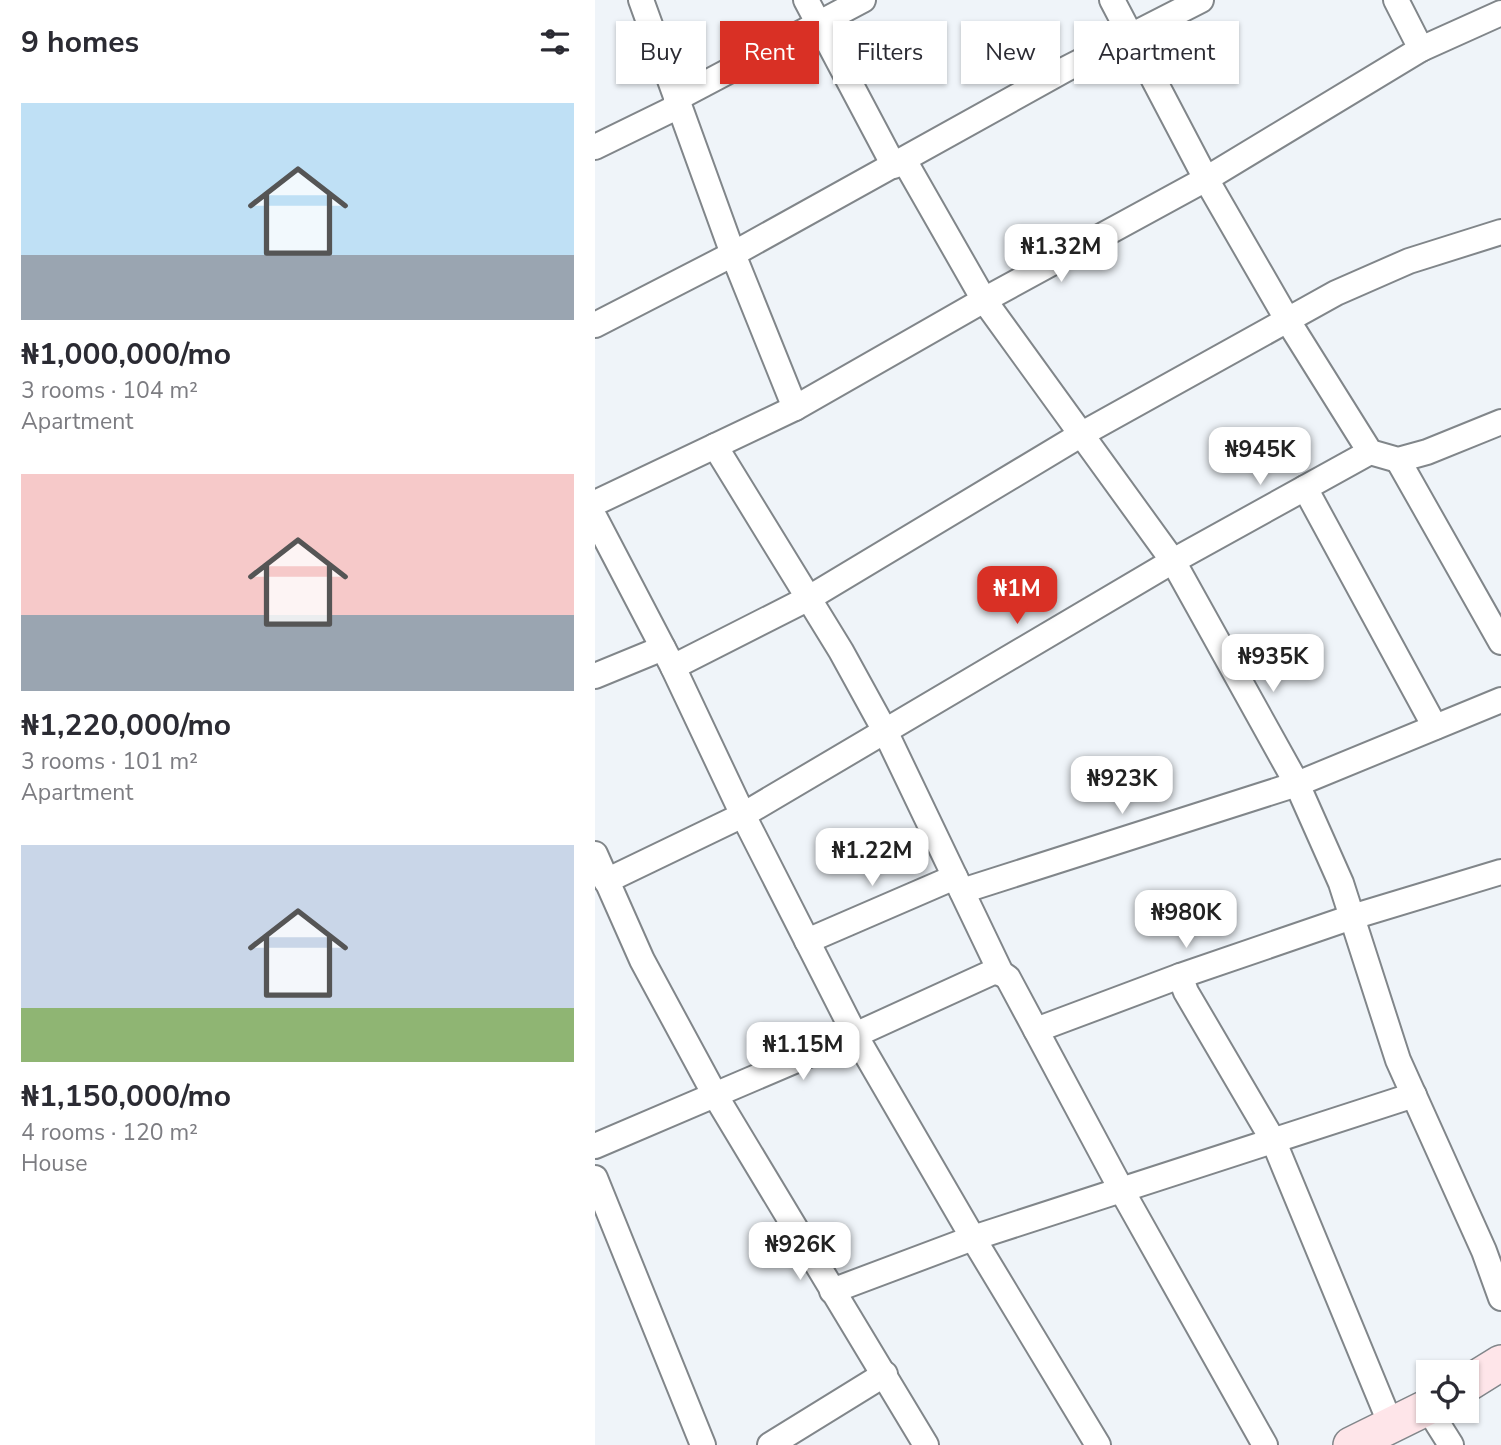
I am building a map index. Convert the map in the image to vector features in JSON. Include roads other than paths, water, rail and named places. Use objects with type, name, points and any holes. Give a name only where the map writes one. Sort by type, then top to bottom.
[{"type":"street","points":[[641,0],[733,254],[795,408]]},
{"type":"street","points":[[806,0],[818,21]]},
{"type":"street","points":[[863,0],[819,23],[899,163],[983,300],[1173,561],[1297,784],[1341,883],[1398,1060],[1484,1251],[1501,1298]]},
{"type":"street","points":[[1112,0],[1123,21]]},
{"type":"street","points":[[1160,21],[1201,0]]},
{"type":"street","points":[[1397,0],[1421,49]]},
{"type":"street","points":[[595,503],[795,408],[983,300],[1206,179],[1421,49],[1501,13]]},
{"type":"street","points":[[595,325],[733,254],[1074,65]]},
{"type":"street","points":[[595,147],[720,78]]},
{"type":"street","points":[[1156,84],[1206,179],[1288,321],[1370,452],[1398,460],[1427,452],[1501,422]]},
{"type":"street","points":[[595,676],[668,658],[809,598],[1082,434],[1336,293],[1385,271],[1501,232]]},
{"type":"street","points":[[715,446],[841,651],[885,731],[1001,973]]},
{"type":"street","points":[[606,881],[743,815],[1173,561],[1370,452]]},
{"type":"street","points":[[1398,460],[1501,642]]},
{"type":"street","points":[[1305,488],[1435,727]]},
{"type":"street","points":[[595,518],[668,658],[743,815],[855,1035],[1098,1445]]},
{"type":"street","points":[[807,941],[959,884],[1297,784],[1501,700]]},
{"type":"street","points":[[595,854],[642,960],[715,1095],[926,1445]]},
{"type":"street","points":[[1036,1030],[1180,976],[1352,917],[1499,879]]},
{"type":"street","points":[[595,1146],[855,1035],[993,972],[1001,973],[1008,978],[1121,1189],[1265,1445]]},
{"type":"street","points":[[1180,976],[1185,992],[1274,1142],[1391,1425]]},
{"type":"street","points":[[832,1291],[973,1238],[1414,1095]]},
{"type":"street","points":[[595,1178],[703,1445]]},
{"type":"street","points":[[1479,1377],[1501,1363]]},
{"type":"street","points":[[770,1445],[885,1374]]},
{"type":"street","points":[[1351,1445],[1416,1414]]},
{"type":"street","points":[[1437,1423],[1451,1445]]}]
